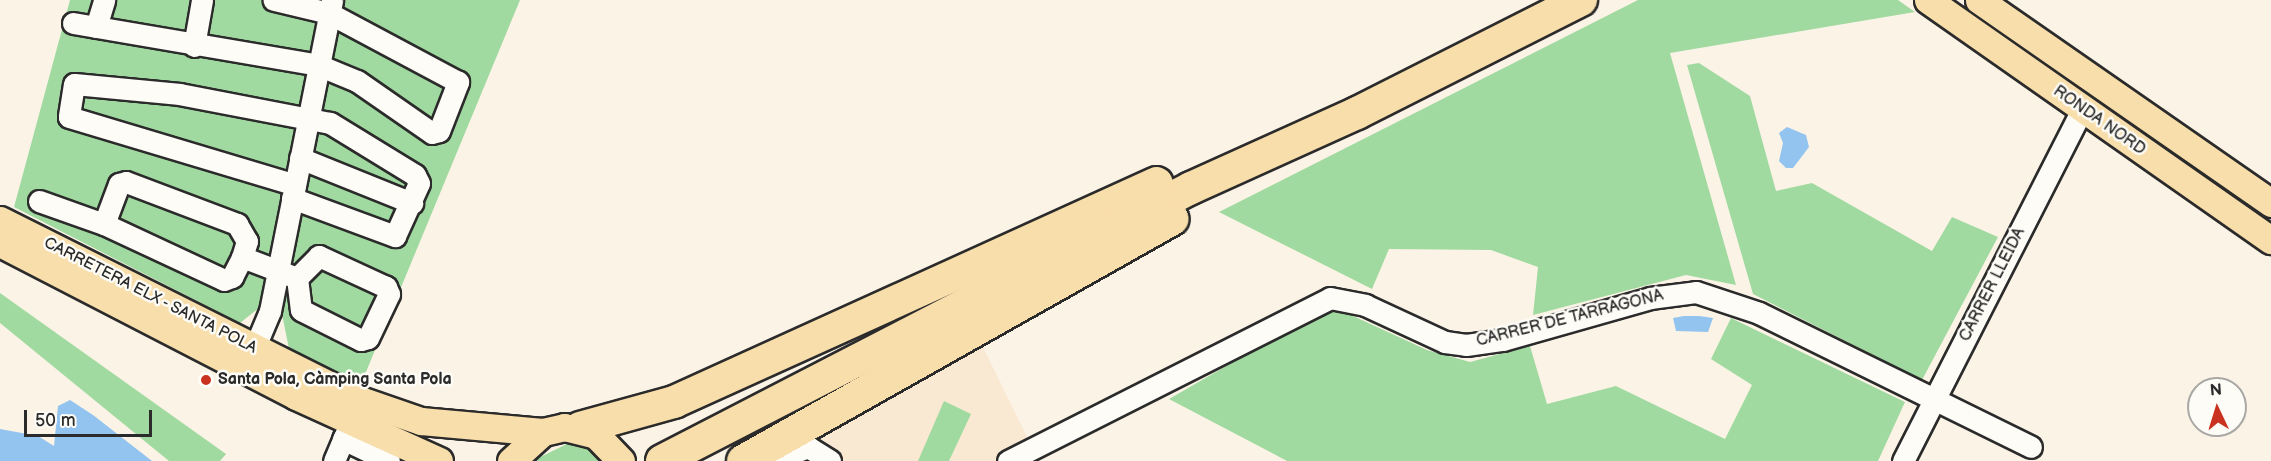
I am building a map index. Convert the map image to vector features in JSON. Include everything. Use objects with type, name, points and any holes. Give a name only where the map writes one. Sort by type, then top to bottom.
[{"type":"highway","points":[[742,461],[1342,113],[1550,0]]},
{"type":"highway","points":[[662,461],[708,435],[1191,188],[1342,113],[1581,0]]},
{"type":"highway","points":[[580,428],[674,402],[984,258],[1342,113]]},
{"type":"main road","name":"RONDA NORD","points":[[1928,0],[2271,240]]},
{"type":"main road","name":"RONDA NORD","points":[[1979,0],[2271,203]]},
{"type":"main road","name":"CARRETERA ELX - SANTA POLA","points":[[0,220],[306,377],[421,421],[543,432],[580,428]]},
{"type":"main road","name":"CARRETERA ELX - SANTA POLA","points":[[0,243],[347,430],[439,461]]},
{"type":"main road","points":[[580,428],[609,445],[621,461]]},
{"type":"main road","points":[[511,461],[543,432]]},
{"type":"street","points":[[96,27],[104,0]]},
{"type":"street","points":[[194,46],[202,0]]},
{"type":"street","points":[[73,22],[194,46],[318,65],[357,81],[432,133],[439,131],[460,87],[331,6],[274,0]]},
{"type":"street","points":[[254,349],[266,328],[287,275],[293,191],[331,6]]},
{"type":"street","points":[[80,81],[308,118],[330,123],[415,175],[419,183],[412,203],[395,236],[293,191],[66,112],[80,81]]},
{"type":"street","name":"CARRER LLEIDA","points":[[1903,461],[2082,109]]},
{"type":"street","points":[[300,158],[412,203]]},
{"type":"street","points":[[39,201],[104,224],[224,280],[232,277],[247,241],[237,224],[126,182],[119,184],[104,224]]},
{"type":"street","points":[[242,257],[287,275],[301,310],[361,340],[368,338],[389,294],[386,287],[319,256],[287,275]]},
{"type":"street","name":"CARRER DE TARRAGONA","points":[[1011,460],[1330,298],[1365,304],[1445,342],[1466,345],[1503,340],[1650,298],[1696,292],[1759,314],[1933,402],[2031,447]]},
{"type":"street","points":[[334,461],[347,430],[389,461]]},
{"type":"street","points":[[773,461],[808,447],[830,461]]},
{"type":"shaded area","points":[[975,331],[1032,447],[1008,461],[743,461]]},
{"type":"green space","points":[[70,0],[520,0],[361,384],[289,349],[282,314],[259,308],[240,323],[14,207]]},
{"type":"green space","points":[[1638,0],[1898,0],[1915,12],[1670,53],[1736,285],[1686,275],[1533,315],[1538,267],[1491,250],[1389,249],[1372,289],[1219,212]]},
{"type":"green space","points":[[1699,63],[1750,96],[1776,191],[1812,183],[1932,251],[1952,217],[1998,237],[1922,380],[1753,294],[1687,65]]},
{"type":"green space","points":[[0,293],[226,454],[220,461],[169,461],[0,323]]},
{"type":"green space","points":[[1338,309],[1427,350],[1470,362],[1530,346],[1547,404],[1616,386],[1725,439],[1752,385],[1711,359],[1731,318],[1905,402],[1878,461],[1287,461],[1169,399],[1315,315]]},
{"type":"green space","points":[[944,401],[971,414],[949,461],[918,461]]},
{"type":"green space","points":[[571,442],[589,444],[606,461],[532,461]]},
{"type":"water","points":[[1787,127],[1806,135],[1809,147],[1793,168],[1786,168],[1779,161],[1783,143],[1779,133]]},
{"type":"water","points":[[1684,316],[1713,318],[1708,332],[1676,331],[1673,318]]},
{"type":"water","points":[[70,400],[152,461],[0,461],[0,429],[38,436],[54,446],[58,406]]},
{"type":"place","name":"Santa Pola, Càmping Santa Pola","points":[[206,380]]}]
